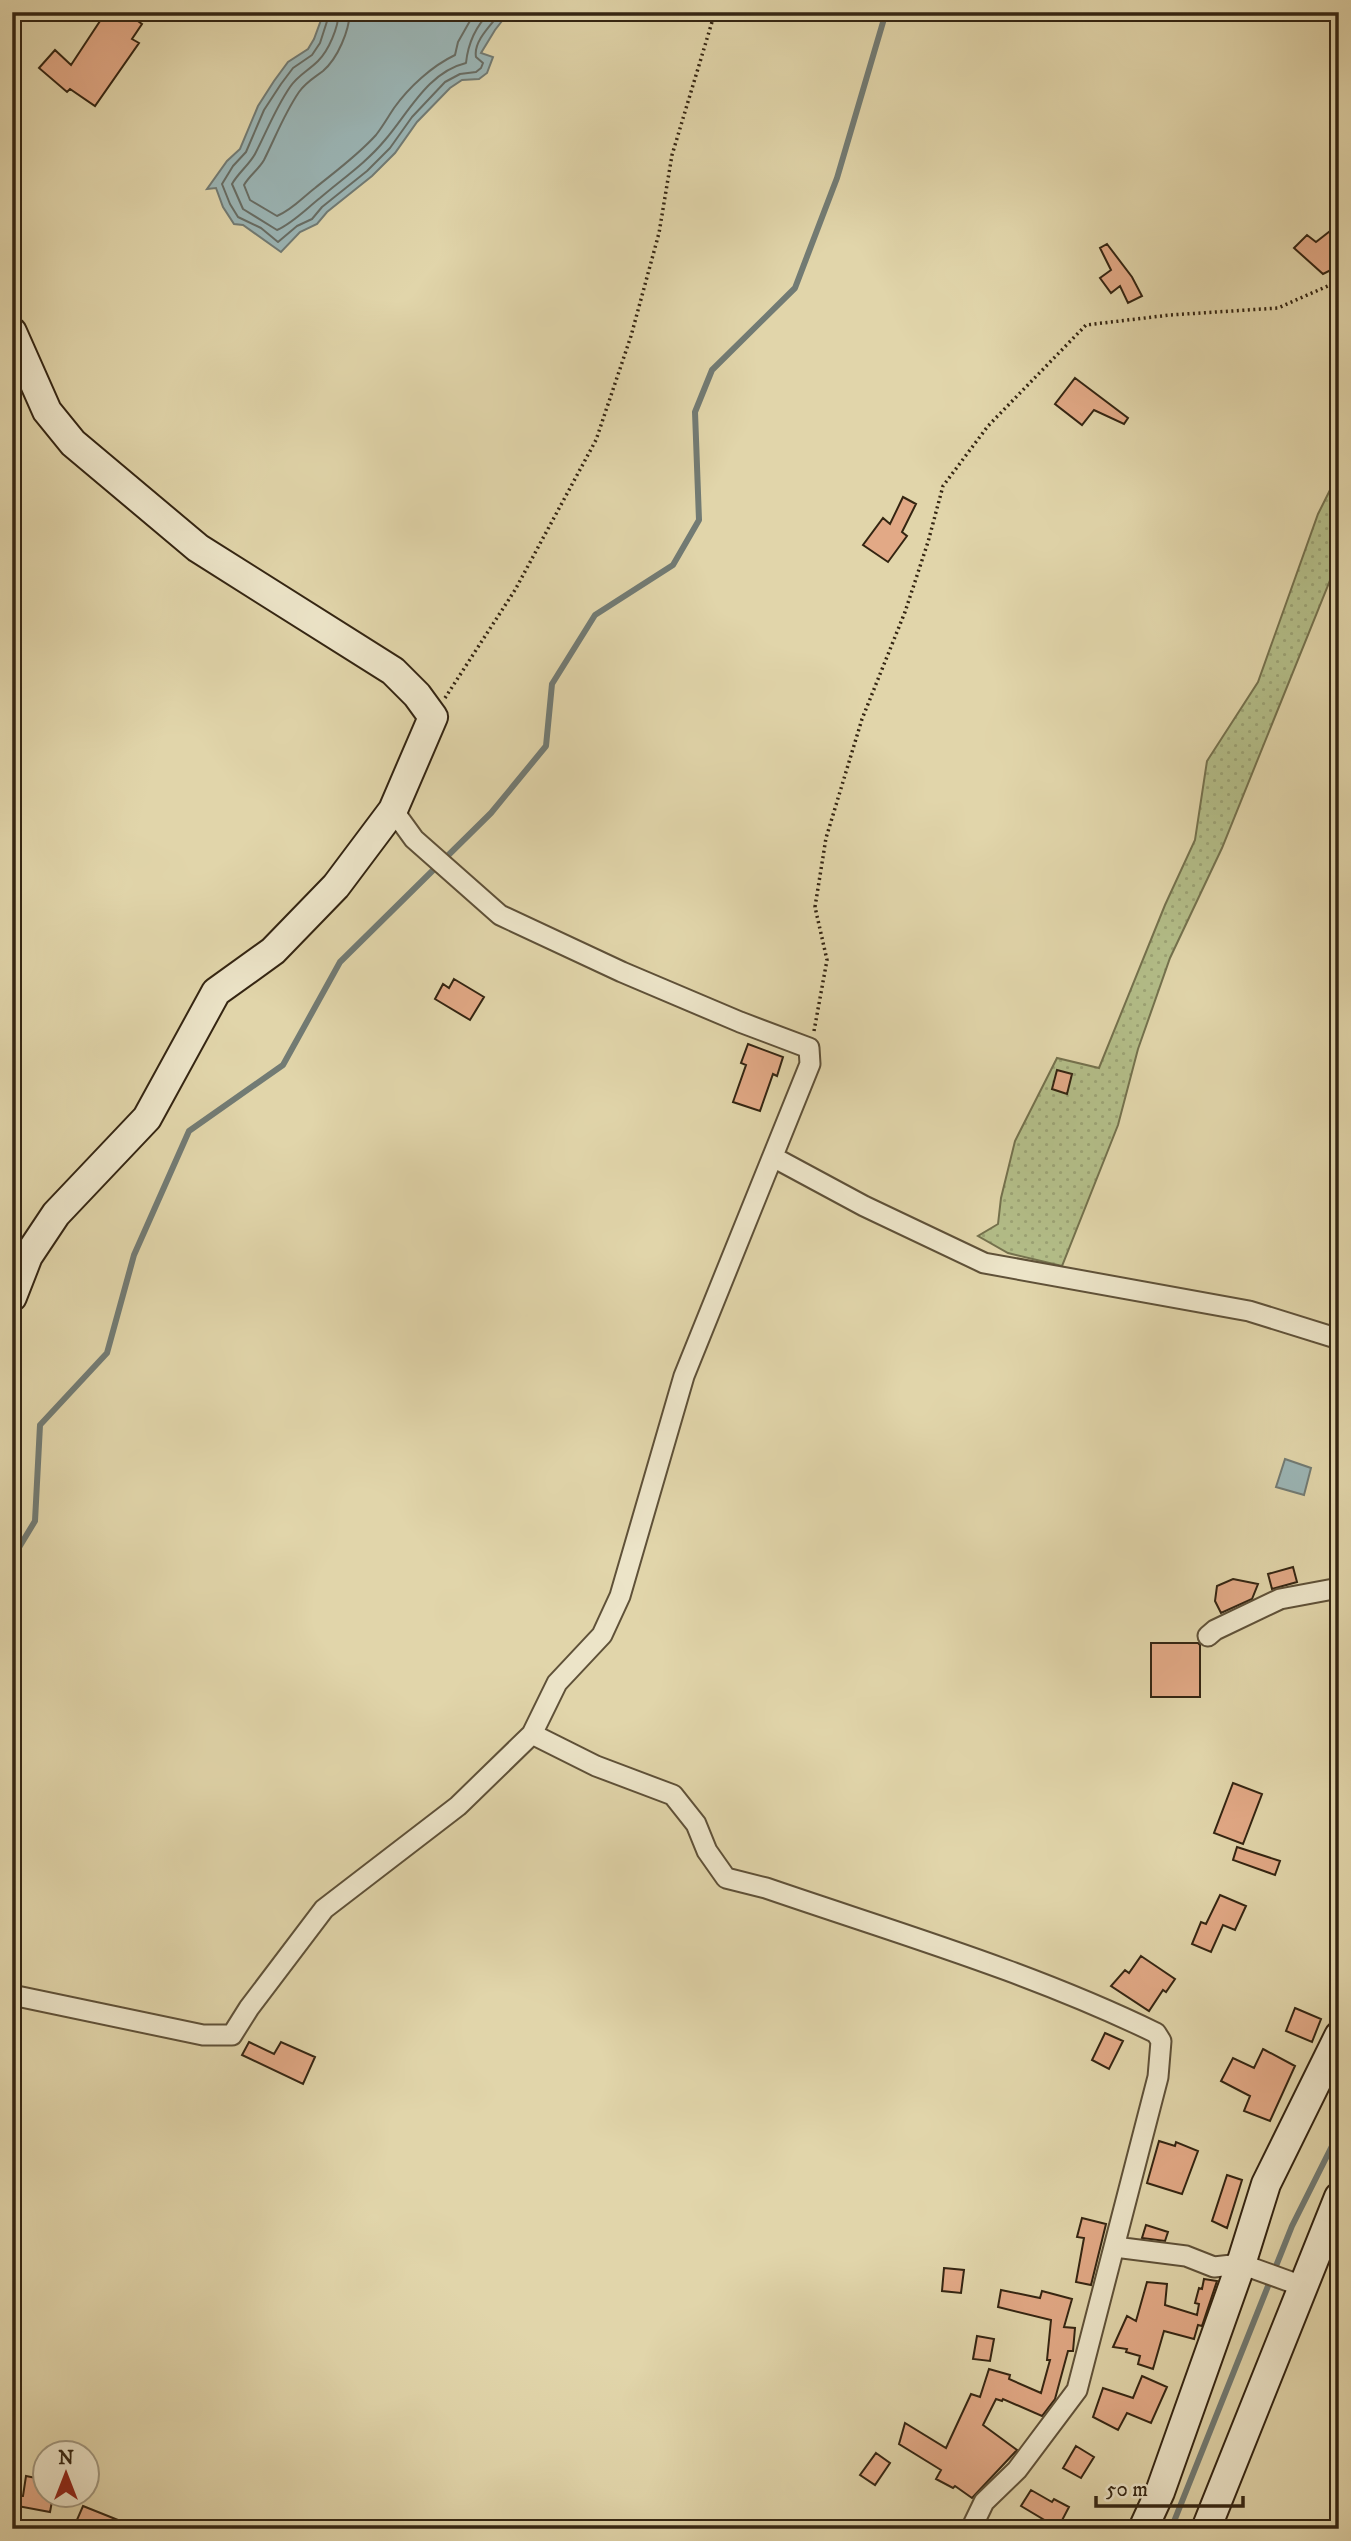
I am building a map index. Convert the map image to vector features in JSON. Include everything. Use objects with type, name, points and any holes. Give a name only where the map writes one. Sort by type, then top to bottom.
[{"type":"street","points":[[12,332],[47,411],[73,443],[198,548],[393,671],[417,695],[433,717],[393,810],[336,886],[300,924],[273,951],[216,992],[147,1118],[56,1214],[28,1256],[12,1297]]},
{"type":"street","points":[[12,1995],[203,2035],[232,2035],[249,2008],[324,1909],[458,1806],[532,1734],[557,1683],[601,1636],[620,1596],[684,1377],[810,1064],[809,1048],[633,977],[500,915],[414,839],[393,810]]},
{"type":"street","points":[[773,1157],[864,1206],[984,1263],[1249,1311],[1339,1339]]},
{"type":"street","points":[[1208,1636],[1280,1599],[1339,1588]]},
{"type":"street","points":[[532,1734],[596,1766],[673,1795],[696,1824],[707,1851],[726,1878],[765,1888],[1036,1980],[1156,2033],[1161,2041],[1158,2077],[1077,2390],[1017,2470],[984,2502],[971,2529]]},
{"type":"street","points":[[1143,2529],[1160,2492],[1241,2264],[1266,2184],[1339,2036]]},
{"type":"street","points":[[1206,2529],[1339,2197]]},
{"type":"street","points":[[1115,2247],[1186,2256],[1214,2267],[1241,2264],[1302,2286]]},
{"type":"path","points":[[433,717],[515,590],[596,440],[631,336],[659,233],[672,155],[715,12]]},
{"type":"path","points":[[810,1064],[818,998],[827,960],[815,906],[826,838],[862,719],[905,612],[943,486],[988,426],[1086,325],[1170,315],[1278,309],[1339,281]]},
{"type":"green space","points":[[1339,472],[1339,558],[1222,848],[1170,958],[1138,1049],[1118,1125],[1062,1266],[1008,1253],[978,1236],[998,1224],[1001,1198],[1015,1141],[1057,1058],[1099,1068],[1165,905],[1195,840],[1207,761],[1258,682],[1318,514]]},
{"type":"water","points":[[324,12],[509,12],[481,53],[493,57],[487,73],[479,79],[462,80],[450,88],[417,122],[395,153],[372,176],[327,212],[317,224],[300,232],[281,252],[243,225],[234,224],[223,207],[216,188],[207,189],[227,161],[240,149],[258,106],[274,81],[288,62],[308,49]]},
{"type":"water","points":[[1285,1459],[1311,1468],[1304,1495],[1276,1487]]},
{"type":"building","points":[[106,12],[125,12],[142,24],[132,39],[139,43],[95,106],[70,89],[67,92],[39,68],[55,50],[71,65]]},
{"type":"building","points":[[1339,224],[1339,266],[1323,274],[1294,248],[1307,235],[1316,242]]},
{"type":"building","points":[[1107,244],[1132,277],[1142,296],[1128,303],[1120,286],[1111,293],[1100,278],[1111,270],[1100,248]]},
{"type":"building","points":[[1075,378],[1128,418],[1124,424],[1094,410],[1082,425],[1055,404]]},
{"type":"building","points":[[903,497],[916,504],[902,532],[907,536],[888,562],[863,545],[883,518],[890,524]]},
{"type":"building","points":[[454,979],[484,997],[470,1020],[435,999],[443,984],[449,988]]},
{"type":"building","points":[[748,1044],[783,1057],[777,1076],[773,1074],[760,1111],[733,1102],[746,1065],[741,1063]]},
{"type":"building","points":[[1057,1070],[1072,1074],[1067,1094],[1052,1089]]},
{"type":"building","points":[[1293,1567],[1297,1582],[1272,1589],[1268,1574]]},
{"type":"building","points":[[1233,1579],[1258,1584],[1252,1599],[1221,1613],[1215,1601],[1217,1586]]},
{"type":"building","points":[[1151,1643],[1200,1645],[1200,1697],[1151,1697]]},
{"type":"building","points":[[1233,1783],[1262,1794],[1243,1844],[1214,1833]]},
{"type":"building","points":[[1237,1847],[1280,1861],[1275,1875],[1233,1860]]},
{"type":"building","points":[[1220,1895],[1246,1906],[1235,1930],[1223,1925],[1211,1952],[1192,1944],[1201,1922],[1206,1924]]},
{"type":"building","points":[[1141,1956],[1175,1979],[1166,1992],[1163,1990],[1149,2011],[1111,1986],[1125,1970],[1129,1973]]},
{"type":"building","points":[[1295,2008],[1321,2019],[1312,2042],[1286,2031]]},
{"type":"building","points":[[1105,2033],[1123,2041],[1109,2069],[1092,2060]]},
{"type":"building","points":[[249,2042],[274,2054],[281,2042],[315,2057],[303,2084],[242,2055]]},
{"type":"building","points":[[1263,2049],[1295,2066],[1270,2121],[1244,2111],[1250,2096],[1221,2081],[1233,2058],[1254,2068]]},
{"type":"building","points":[[1159,2141],[1175,2146],[1176,2142],[1198,2151],[1182,2194],[1147,2183]]},
{"type":"building","points":[[1227,2175],[1242,2180],[1227,2228],[1212,2221]]},
{"type":"building","points":[[1082,2218],[1106,2224],[1091,2285],[1076,2282],[1084,2238],[1077,2237]]},
{"type":"building","points":[[1146,2225],[1168,2232],[1165,2241],[1142,2238]]},
{"type":"building","points":[[944,2268],[964,2270],[961,2293],[942,2291]]},
{"type":"building","points":[[1204,2279],[1217,2281],[1202,2326],[1198,2325],[1194,2339],[1164,2331],[1153,2369],[1138,2364],[1140,2356],[1126,2352],[1127,2349],[1113,2347],[1127,2316],[1136,2321],[1147,2282],[1167,2284],[1165,2305],[1197,2315],[1199,2304],[1195,2303]]},
{"type":"building","points":[[1001,2290],[1040,2298],[1042,2291],[1072,2299],[1064,2327],[1075,2328],[1073,2351],[1068,2351],[1055,2399],[1042,2416],[1003,2399],[996,2399],[983,2425],[1017,2450],[972,2498],[955,2486],[953,2488],[936,2479],[941,2470],[899,2444],[905,2423],[946,2448],[971,2394],[980,2397],[989,2369],[1010,2375],[1009,2379],[1041,2393],[1050,2360],[1047,2360],[1051,2320],[998,2307]]},
{"type":"building","points":[[977,2336],[994,2339],[990,2361],[973,2359]]},
{"type":"building","points":[[1142,2376],[1167,2387],[1151,2423],[1127,2413],[1118,2430],[1093,2417],[1103,2388],[1133,2398]]},
{"type":"building","points":[[1076,2446],[1094,2457],[1081,2478],[1063,2468]]},
{"type":"building","points":[[876,2453],[890,2463],[875,2485],[860,2475]]},
{"type":"building","points":[[26,2476],[32,2477],[32,2509],[12,2505],[12,2496],[23,2496]]},
{"type":"building","points":[[1031,2490],[1052,2502],[1054,2499],[1069,2507],[1058,2528],[1021,2506]]},
{"type":"building","points":[[81,2510],[93,2510],[138,2528],[138,2529],[73,2529]]},
{"type":"waterway","points":[[12,1559],[35,1521],[40,1425],[107,1353],[134,1255],[189,1131],[283,1065],[340,962],[491,813],[546,746],[552,684],[595,615],[673,565],[699,520],[695,412],[712,370],[795,288],[837,178],[886,12]]},
{"type":"waterway","points":[[1171,2529],[1292,2226],[1339,2132]]}]
